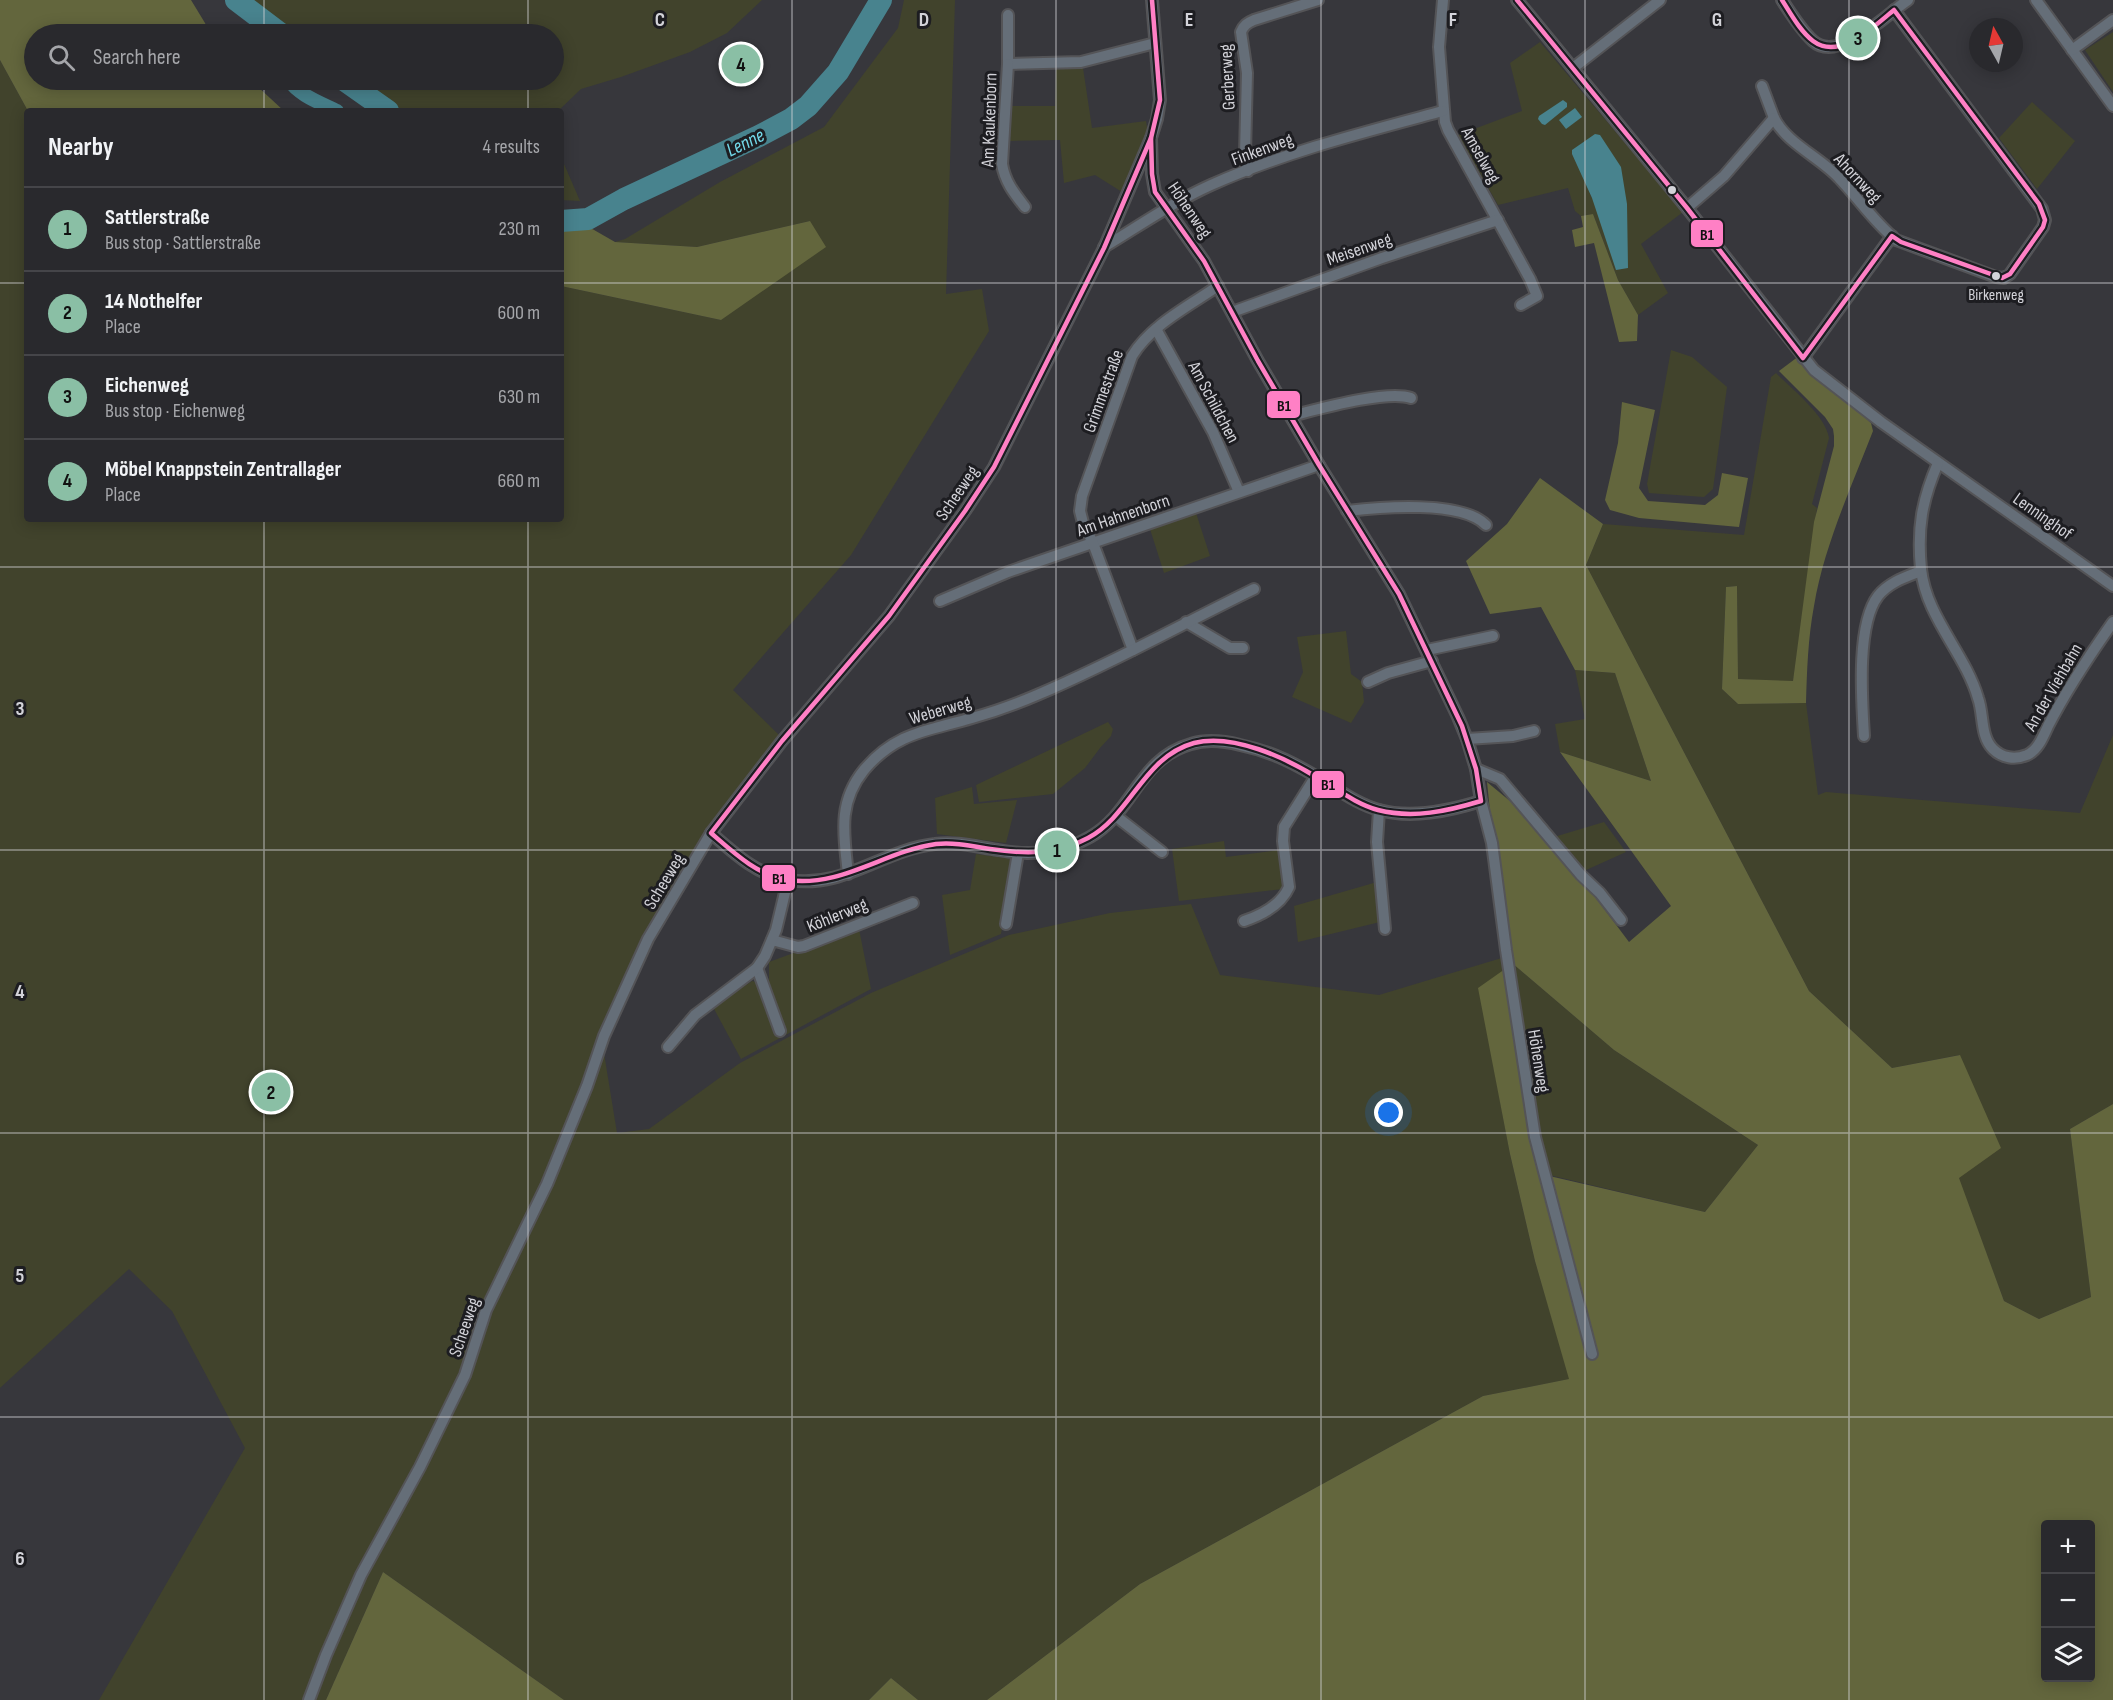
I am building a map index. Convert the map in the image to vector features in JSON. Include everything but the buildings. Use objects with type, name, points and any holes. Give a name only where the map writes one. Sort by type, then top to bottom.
[{"type":"street","name":"Höhenweg","points":[[1152,0],[1160,100],[1151,138],[1154,184],[1157,195],[1204,261],[1258,361],[1399,594],[1467,739],[1492,843],[1535,1137],[1592,1354]]},
{"type":"street","name":"Gerberweg","points":[[1248,171],[1245,154],[1247,73],[1242,28],[1254,20],[1318,0]]},
{"type":"street","name":"Amselweg","points":[[1443,0],[1439,47],[1443,111],[1448,130],[1530,279],[1537,296],[1521,305]]},
{"type":"street","name":"Lenninghof","points":[[1516,0],[1687,208],[1803,358],[1828,382],[1938,463],[2113,586]]},
{"type":"street","points":[[1573,68],[1660,0]]},
{"type":"street","points":[[1782,0],[1813,42],[1821,46],[1833,47],[1851,41],[1908,0]]},
{"type":"street","points":[[2036,0],[2113,106]]},
{"type":"street","points":[[1803,358],[1892,236],[1901,242],[2002,278],[2010,274],[2043,227],[2045,220],[2039,204],[1894,10]]},
{"type":"street","name":"Am Kaukenborn","points":[[1008,15],[1008,64],[1002,164],[1008,186],[1025,207]]},
{"type":"street","points":[[2073,50],[2113,20]]},
{"type":"street","name":"Am Kaukenborn","points":[[1008,64],[1081,62],[1155,43]]},
{"type":"street","name":"Ahornweg","points":[[1762,86],[1778,126],[1838,177],[1892,236]]},
{"type":"street","name":"Finkenweg","points":[[1104,248],[1166,208],[1212,185],[1342,138],[1443,111]]},
{"type":"street","points":[[1687,208],[1724,176],[1774,118]]},
{"type":"street","name":"Scheeweg","points":[[309,1700],[326,1655],[362,1575],[420,1467],[465,1375],[486,1310],[547,1184],[587,1086],[604,1036],[648,939],[711,833],[782,741],[889,616],[975,497],[994,466],[1104,248],[1151,138]]},
{"type":"street","name":"Meisenweg","points":[[1232,312],[1382,258],[1498,220]]},
{"type":"street","name":"Grimmestraße","points":[[1092,543],[1080,512],[1082,496],[1132,356],[1144,339],[1218,286]]},
{"type":"street","name":"Am Schildchen","points":[[1156,330],[1213,432],[1239,492]]},
{"type":"street","points":[[1291,416],[1340,404],[1400,394],[1411,398]]},
{"type":"street","name":"An der Viehbahn","points":[[1938,463],[1922,506],[1920,534],[1922,571],[1935,615],[1970,677],[1979,698],[1986,740],[1991,748],[2007,757],[2016,758],[2034,751],[2079,670],[2113,622]]},
{"type":"street","name":"Am Hahnenborn","points":[[940,601],[1008,572],[1319,465]]},
{"type":"street","points":[[1347,511],[1392,507],[1433,509],[1473,515],[1486,525]]},
{"type":"street","points":[[1092,543],[1133,650]]},
{"type":"street","points":[[1864,736],[1863,652],[1871,611],[1877,597],[1887,587],[1902,578],[1922,571]]},
{"type":"street","name":"Weberweg","points":[[848,874],[843,818],[846,806],[863,772],[887,748],[906,736],[982,715],[1038,695],[1254,589]]},
{"type":"street","points":[[1186,622],[1230,648],[1243,648]]},
{"type":"street","points":[[1427,650],[1493,636]]},
{"type":"street","points":[[1368,682],[1388,673],[1432,661]]},
{"type":"street","points":[[1467,739],[1534,732]]},
{"type":"street","points":[[711,833],[732,852],[764,873],[788,880],[823,881],[848,874],[907,851],[934,844],[956,843],[1018,853],[1057,850],[1091,837],[1117,817],[1151,768],[1169,754],[1191,744],[1202,742],[1227,742],[1277,755],[1347,795],[1379,810],[1398,813],[1427,813],[1481,801]]},
{"type":"street","points":[[1476,769],[1500,779],[1621,920]]},
{"type":"street","points":[[1244,921],[1265,912],[1286,894],[1289,887],[1283,841],[1284,827],[1316,776]]},
{"type":"street","points":[[1379,810],[1377,842],[1385,929]]},
{"type":"street","points":[[1117,817],[1162,852]]},
{"type":"street","points":[[1006,924],[1018,853]]},
{"type":"street","name":"Köhlerweg","points":[[668,1047],[695,1015],[757,968],[776,930],[788,880]]},
{"type":"street","name":"Köhlerweg","points":[[772,940],[798,947],[804,946],[913,903]]},
{"type":"street","points":[[757,968],[780,1031]]},
{"type":"green space","points":[[0,0],[191,0],[205,24],[24,24],[24,90],[261,90],[281,108],[26,108],[0,60]]},
{"type":"green space","points":[[237,0],[762,0],[727,33],[690,52],[581,89],[561,108],[397,108],[365,90],[564,90],[564,24],[267,24]]},
{"type":"green space","points":[[904,0],[955,0],[946,294],[982,289],[989,331],[851,555],[733,690],[779,735],[708,830],[677,885],[603,1047],[617,1133],[649,1129],[740,1063],[871,993],[1009,935],[1110,913],[1191,904],[1220,975],[1379,995],[1505,957],[1614,1050],[1758,1145],[1705,1212],[1545,1174],[1505,970],[1479,988],[1510,1154],[1535,1261],[1570,1379],[1483,1396],[1140,1584],[987,1700],[918,1700],[891,1678],[869,1700],[564,1700],[383,1572],[326,1700],[99,1700],[245,1448],[172,1311],[129,1269],[0,1388],[0,60],[26,108],[24,108],[24,522],[564,522],[564,287],[721,320],[810,221],[697,247],[615,242],[625,239],[720,182],[824,127],[898,28]]},
{"type":"green space","points":[[2113,32],[2113,92],[2085,50]]},
{"type":"green space","points":[[1540,42],[1683,212],[1641,244],[1668,293],[1638,315],[1618,280],[1593,214],[1581,216],[1575,211],[1568,188],[1498,205],[1458,135],[1522,111],[1510,63]],"holes":[[[1573,154],[1627,204],[1592,198]]]},
{"type":"green space","points":[[1083,68],[1092,128],[1146,121],[1148,133],[1122,192],[1095,175],[1064,183],[1060,140],[1009,141],[1010,106],[1055,106],[1056,69]]},
{"type":"green space","points":[[2032,102],[2075,141],[2037,189],[1999,138]]},
{"type":"green space","points":[[564,164],[580,201],[564,200]]},
{"type":"green space","points":[[564,213],[615,242],[697,247],[810,221],[826,247],[721,320],[564,287]]},
{"type":"green space","points":[[1593,214],[1618,280],[1638,315],[1637,341],[1619,342],[1594,243],[1575,247],[1572,230],[1583,227],[1581,216]]},
{"type":"green space","points":[[1671,350],[1692,357],[1727,387],[1713,489],[1704,497],[1649,493],[1647,484]]},
{"type":"green space","points":[[1799,356],[1871,423],[1873,431],[1824,561],[1812,618],[1806,703],[1738,704],[1722,689],[1726,587],[1737,586],[1738,679],[1793,681],[1814,522],[1834,446],[1833,429],[1825,417],[1779,371]]},
{"type":"green space","points":[[1776,373],[1815,412],[1827,430],[1829,438],[1812,504],[1817,508],[1793,682],[1738,679],[1737,586],[1726,587],[1722,689],[1738,704],[1806,703],[1818,795],[1826,792],[2080,813],[2113,735],[2113,1104],[2070,1129],[2091,1297],[2039,1319],[2004,1301],[1958,1178],[1959,1055],[1892,1068],[1809,991],[1586,565],[1603,524],[1744,535],[1771,377]]},
{"type":"green space","points":[[1622,402],[1655,410],[1639,488],[1648,501],[1705,505],[1718,495],[1722,473],[1748,478],[1739,527],[1639,518],[1610,510],[1605,500],[1618,443]]},
{"type":"green space","points":[[1540,478],[1603,524],[1586,565],[1809,991],[1892,1068],[1960,1055],[2001,1148],[1959,1178],[2004,1301],[2039,1319],[2091,1297],[2070,1129],[2113,1104],[2113,1700],[987,1700],[1140,1584],[1483,1396],[1569,1379],[1535,1261],[1510,1154],[1478,988],[1505,969],[1545,1175],[1705,1212],[1758,1145],[1614,1050],[1505,957],[1487,782],[1545,830],[1629,942],[1671,906],[1560,752],[1651,781],[1615,673],[1575,670],[1541,607],[1490,614],[1466,561],[1507,524]]},
{"type":"green space","points":[[1196,513],[1210,556],[1164,573],[1150,529]]},
{"type":"green space","points":[[1346,631],[1351,674],[1362,682],[1364,702],[1351,723],[1292,697],[1303,672],[1297,637]]},
{"type":"green space","points":[[1575,670],[1615,673],[1651,781],[1560,752],[1555,724],[1585,719]]},
{"type":"green space","points":[[1108,722],[1113,729],[1111,736],[1085,768],[1053,794],[979,802],[976,785]]},
{"type":"green space","points":[[972,787],[974,804],[1017,800],[1006,843],[937,834],[935,798]]},
{"type":"green space","points":[[1604,822],[1626,852],[1584,871],[1554,837]]},
{"type":"green space","points":[[1224,841],[1226,857],[1279,850],[1284,889],[1179,901],[1172,849]]},
{"type":"green space","points":[[976,854],[1013,859],[1001,934],[950,955],[942,895],[970,890]]},
{"type":"green space","points":[[1377,882],[1380,922],[1298,942],[1294,906]]},
{"type":"green space","points":[[859,929],[871,989],[741,1059],[713,1007],[752,981],[769,985],[769,962]]},
{"type":"green space","points":[[383,1572],[564,1700],[326,1700]]},
{"type":"green space","points":[[891,1678],[918,1700],[869,1700]]},
{"type":"water","points":[[1563,100],[1567,103],[1567,107],[1545,125],[1542,124],[1538,119],[1539,116]]},
{"type":"water","points":[[1575,108],[1582,117],[1566,129],[1559,120]]},
{"type":"water","points":[[1595,134],[1600,135],[1621,167],[1627,204],[1628,268],[1616,270],[1592,198],[1572,154],[1572,150]]},
{"type":"waterway","name":"Lenne","points":[[236,0],[268,24]]},
{"type":"waterway","name":"Lenne","points":[[564,221],[588,219],[624,199],[791,119],[808,106],[838,72],[881,0]]},
{"type":"waterway","points":[[258,17],[260,24]]},
{"type":"waterway","points":[[298,90],[330,108]]},
{"type":"waterway","name":"Lenne","points":[[358,90],[384,108]]},
{"type":"transit line","name":"B1","points":[[1151,138],[1160,100],[1152,0]]},
{"type":"transit line","name":"B1","points":[[1517,0],[1687,208],[1803,358],[1892,236],[1901,242],[2002,278],[2010,274],[2043,227],[2045,220],[2039,204],[1894,10],[1856,39],[1834,47],[1823,46],[1813,41],[1796,22],[1782,0]]},
{"type":"transit line","name":"B1","points":[[1151,138],[1155,192],[1204,261],[1258,361],[1399,594],[1462,726],[1476,769],[1481,801],[1430,813],[1391,813],[1354,800],[1305,770],[1259,749],[1225,741],[1209,741],[1194,743],[1177,750],[1162,761],[1149,773],[1103,828],[1088,838],[1064,848],[1028,852],[936,844],[917,848],[844,874],[807,881],[787,880],[756,868],[711,833],[782,741],[889,616],[994,467],[1104,248],[1151,138]]},
{"type":"place","name":"Eichenweg","points":[[1858,38]]},
{"type":"place","name":"Möbel Knappstein Zentrallager","points":[[741,64]]},
{"type":"place","name":"Birkenweg","points":[[1996,276]]},
{"type":"place","name":"Sattlerstraße","points":[[1057,850]]},
{"type":"place","name":"14 Nothelfer","points":[[271,1092]]}]
